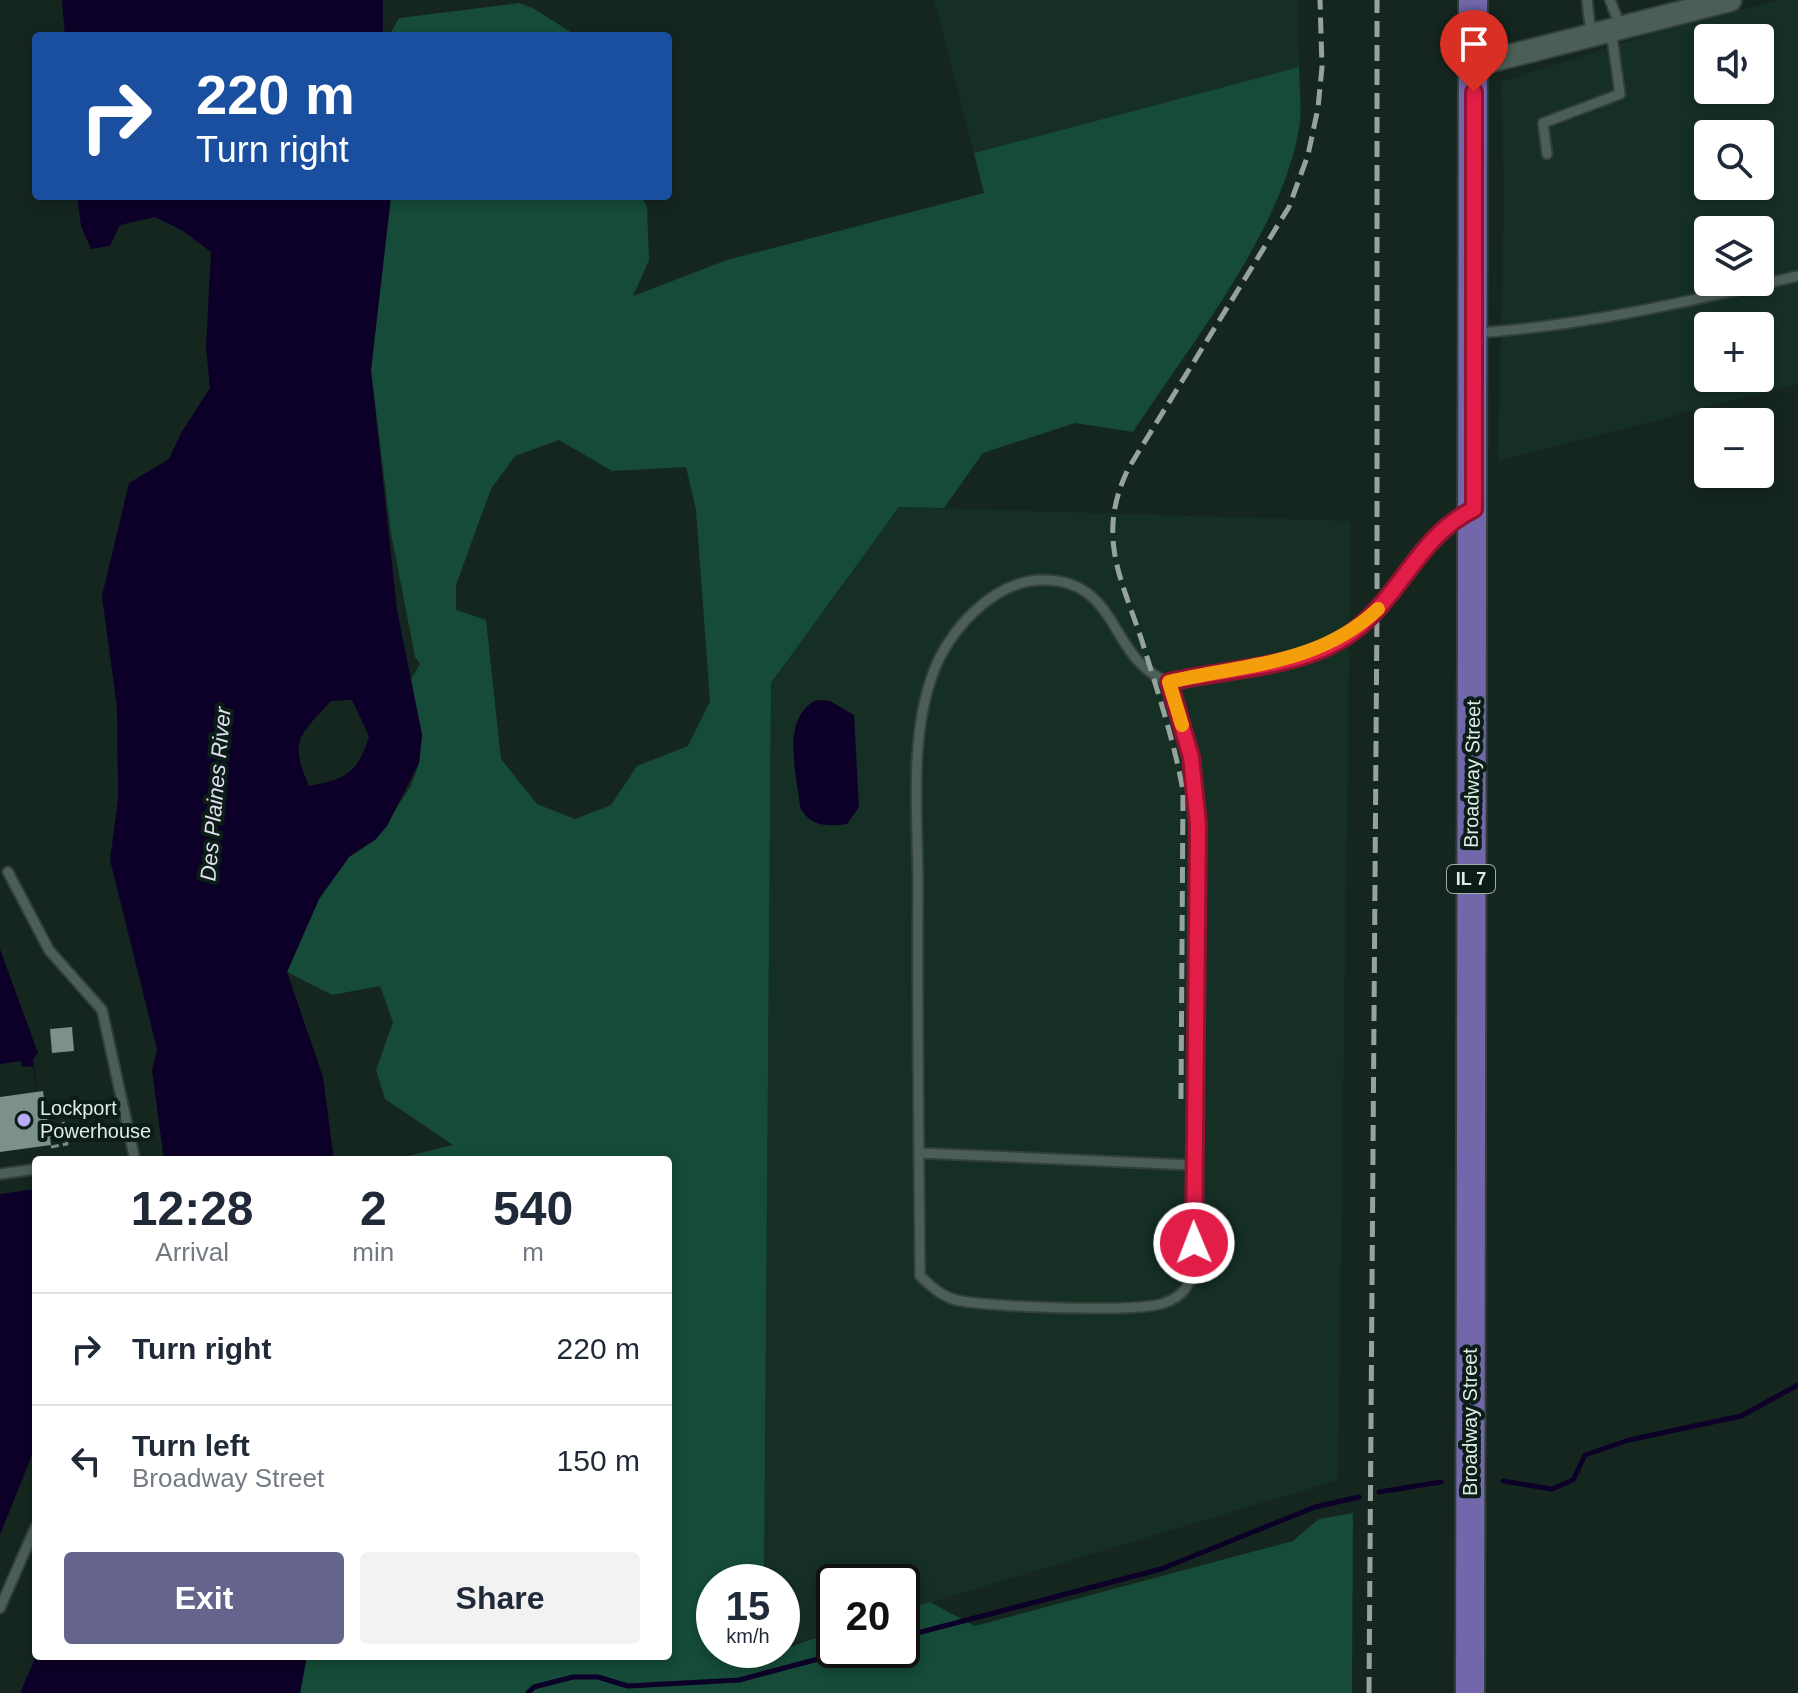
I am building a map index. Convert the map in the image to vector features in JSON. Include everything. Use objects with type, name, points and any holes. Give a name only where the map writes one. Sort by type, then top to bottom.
[{"type":"main road","name":"Broadway Street","points":[[1470,1693],[1473,0]]},
{"type":"street","points":[[1474,65],[1730,0]]},
{"type":"lane","points":[[1587,0],[1607,31]]},
{"type":"lane","points":[[1547,154],[1543,123],[1620,94],[1607,31],[1610,0]]},
{"type":"lane","points":[[1474,333],[1519,330],[1615,314],[1798,276]]},
{"type":"lane","points":[[1169,682],[1191,757],[1198,824],[1194,1268],[1185,1291],[1155,1306],[1018,1306],[957,1300],[943,1295],[920,1276],[920,740],[924,701],[944,648],[961,624],[1004,591],[1026,581],[1056,580],[1081,588],[1096,598],[1116,624],[1136,663],[1152,676],[1169,682],[1291,658],[1340,640],[1397,589],[1431,538],[1474,509]]},
{"type":"lane","points":[[8,872],[49,950],[102,1010],[134,1156]]},
{"type":"lane","points":[[919,1153],[1193,1165]]},
{"type":"lane","points":[[0,1174],[32,1170]]},
{"type":"lane","points":[[0,1608],[32,1535]]},
{"type":"path","points":[[51,1147],[67,1144],[63,1122]]},
{"type":"shaded area","points":[[934,0],[1298,0],[1299,67],[974,153]]},
{"type":"shaded area","points":[[1780,0],[1798,0],[1798,384],[1774,390],[1774,312],[1694,312],[1694,392],[1767,392],[1694,408],[1694,411],[1498,461],[1504,196],[1501,82],[1663,30]]},
{"type":"shaded area","points":[[899,507],[1351,521],[1338,1480],[920,1606],[920,1564],[816,1564],[816,1637],[800,1641],[800,1564],[764,1564],[771,683]]},
{"type":"green space","points":[[519,3],[533,8],[571,32],[391,32],[399,18]]},
{"type":"green space","points":[[1299,67],[1301,109],[1298,134],[1288,173],[1272,211],[1229,289],[1133,432],[1075,423],[983,453],[944,508],[899,507],[771,683],[764,1564],[696,1564],[696,1668],[800,1668],[800,1643],[816,1638],[816,1668],[920,1668],[920,1605],[930,1602],[975,1626],[1293,1541],[1319,1519],[1353,1513],[1352,1693],[300,1693],[306,1660],[672,1660],[672,1156],[408,1156],[453,1145],[385,1099],[376,1070],[393,1022],[380,986],[332,995],[287,972],[319,899],[349,857],[376,839],[411,786],[419,763],[422,735],[411,679],[420,664],[415,657],[391,533],[371,370],[391,200],[643,200],[647,206],[649,260],[633,296],[727,260],[984,193],[974,153]],"holes":[[[559,440],[612,471],[686,467],[696,510],[710,701],[688,746],[637,766],[611,805],[575,819],[537,804],[501,759],[486,620],[456,610],[456,585],[491,489],[515,456]]]},
{"type":"water","points":[[62,0],[383,0],[383,32],[65,32]]},
{"type":"water","name":"Des Plaines River","points":[[78,200],[391,200],[371,370],[397,610],[422,735],[419,763],[387,826],[376,839],[349,857],[319,899],[287,972],[323,1077],[333,1156],[163,1156],[152,1070],[157,1049],[110,860],[118,799],[117,708],[102,596],[129,483],[169,459],[181,433],[210,388],[206,346],[211,252],[183,231],[155,217],[120,225],[110,246],[91,249],[81,226]],"holes":[[[352,700],[369,736],[349,772],[309,786],[300,758],[300,739],[331,701]]]},
{"type":"water","points":[[816,700],[830,701],[854,715],[859,807],[847,824],[814,822],[800,807],[794,763],[794,733],[805,709]]},
{"type":"water","points":[[0,949],[38,1053],[33,1059],[37,1092],[0,1097]]},
{"type":"water","points":[[32,1190],[32,1455],[0,1535],[0,1194]]},
{"type":"water","points":[[34,1660],[306,1660],[300,1693],[20,1693]]},
{"type":"pier","points":[[21,1061],[22,1067],[33,1066],[37,1092],[0,1097],[0,1064]]},
{"type":"building","points":[[72,1027],[74,1051],[52,1053],[50,1029]]},
{"type":"building","name":"Lockport Powerhouse","points":[[43,1091],[48,1125],[56,1124],[59,1136],[50,1137],[51,1145],[0,1152],[0,1097]]},
{"type":"waterway","points":[[1503,1481],[1552,1489],[1573,1480],[1585,1455],[1629,1440],[1741,1416],[1798,1385]]},
{"type":"waterway","points":[[1379,1492],[1441,1482]]},
{"type":"waterway","points":[[920,1632],[1161,1569],[1315,1507],[1359,1497]]},
{"type":"waterway","points":[[528,1693],[534,1687],[573,1677],[598,1677],[628,1686],[739,1680],[816,1660]]},
{"type":"railway","points":[[1181,1099],[1183,791],[1165,715],[1120,576],[1115,556],[1114,516],[1128,469],[1289,207],[1308,155],[1318,108],[1322,67],[1320,0]]},
{"type":"railway","points":[[1369,1693],[1377,610],[1377,0]]},
{"type":"slow traffic","points":[[1182,725],[1169,682],[1311,652],[1340,640],[1378,609]]},
{"type":"place","name":"Lockport Powerhouse","points":[[24,1120]]},
{"type":"route","points":[[1194,1243],[1198,824],[1191,757],[1169,682],[1291,658],[1340,640],[1363,623],[1397,589],[1431,538],[1474,509],[1474,92]]}]
